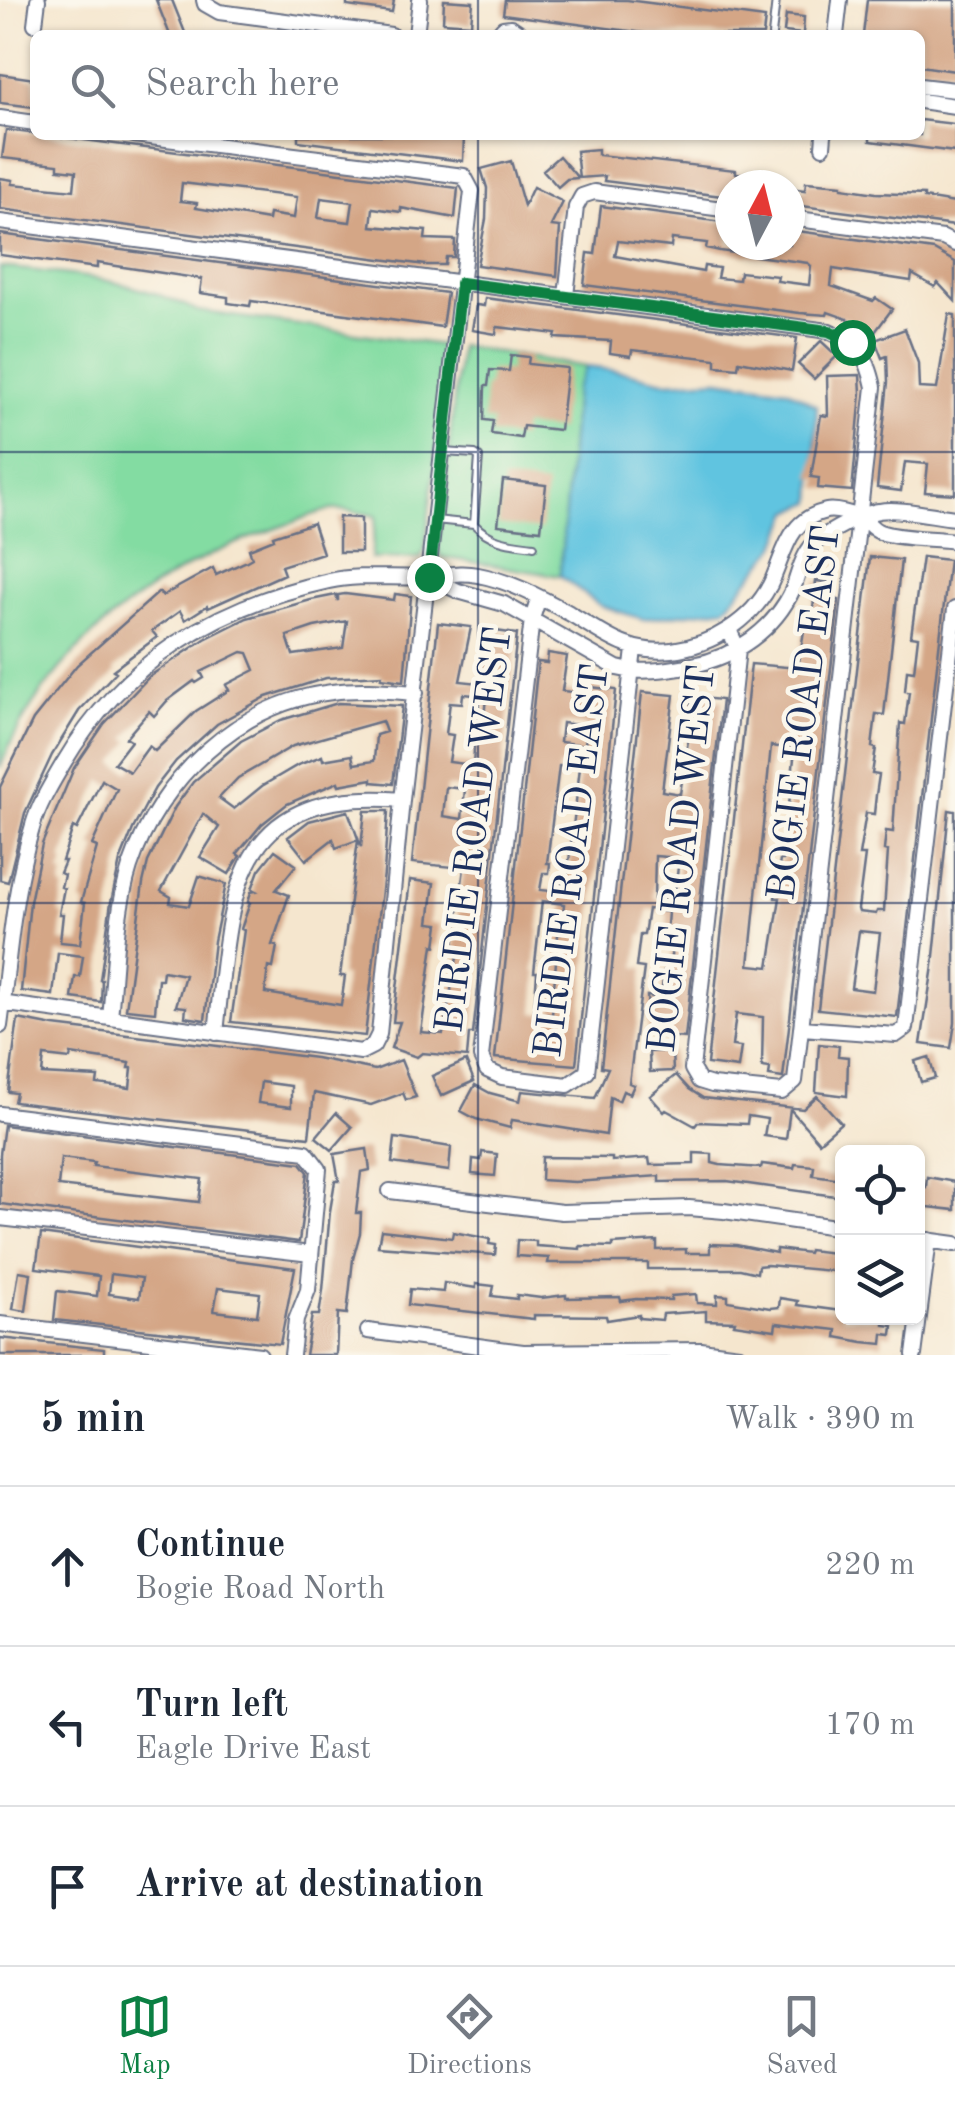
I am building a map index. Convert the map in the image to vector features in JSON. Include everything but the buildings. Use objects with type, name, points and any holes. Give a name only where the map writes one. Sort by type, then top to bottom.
[{"type":"street","points":[[34,24],[38,0]]},
{"type":"street","points":[[417,30],[420,0]]},
{"type":"street","points":[[837,30],[840,0]]},
{"type":"street","points":[[204,2],[219,12],[354,30]]},
{"type":"street","points":[[925,87],[955,90]]},
{"type":"street","points":[[925,102],[955,106]]},
{"type":"street","points":[[0,118],[30,122]]},
{"type":"street","points":[[2,1004],[361,1052],[373,1046],[379,1034],[472,191],[464,176],[174,140]]},
{"type":"street","points":[[0,222],[566,296],[576,207],[582,196],[594,192],[715,208]]},
{"type":"street","points":[[805,220],[943,238],[955,244]]},
{"type":"street","name":"BOGIE ROAD EAST","points":[[566,296],[829,331],[852,342],[868,362],[874,387],[861,518],[796,1081],[782,1092]]},
{"type":"street","points":[[0,1026],[18,890],[34,823],[79,736],[109,698],[144,665],[190,632],[280,594],[331,580],[384,575],[429,577],[453,571],[482,576],[538,597],[612,641],[634,649],[672,650],[729,630],[747,615],[770,585],[784,544],[806,518],[830,510],[861,518],[878,532],[955,540]]},
{"type":"street","points":[[429,577],[458,591],[504,604],[585,652],[630,671],[702,664],[738,649],[767,627],[790,594],[808,549],[820,538],[879,510],[955,518]]},
{"type":"street","name":"BIRDIE ROAD WEST","points":[[538,597],[532,619],[481,1058],[487,1070],[502,1077],[568,1085],[578,1080]]},
{"type":"street","points":[[802,1028],[896,1035],[906,1028],[955,608]]},
{"type":"street","name":"BOGIE ROAD WEST","points":[[729,630],[738,649],[692,1069],[699,1081],[712,1085],[782,1092]]},
{"type":"street","name":"BIRDIE ROAD EAST","points":[[578,1080],[588,1072],[634,649]]},
{"type":"street","points":[[110,1018],[123,897],[130,868],[147,827],[185,772],[245,722],[288,703],[330,692],[416,693]]},
{"type":"street","points":[[216,1032],[230,907],[258,846],[283,820],[314,806],[342,798],[402,800]]},
{"type":"street","points":[[0,1114],[306,1152],[314,1158],[319,1169],[308,1290],[296,1320],[292,1355]]},
{"type":"street","points":[[390,1192],[562,1212],[689,1208],[835,1227]]},
{"type":"street","points":[[0,1218],[310,1254]]},
{"type":"street","points":[[925,1239],[955,1244]]},
{"type":"street","points":[[0,1324],[260,1355]]},
{"type":"street","points":[[914,1355],[916,1325]]},
{"type":"street","points":[[368,1330],[523,1352],[701,1350],[739,1355]]},
{"type":"lane","points":[[773,30],[776,0]]},
{"type":"lane","points":[[443,452],[479,457],[474,524]]},
{"type":"lane","points":[[435,520],[474,524],[494,541],[534,546]]},
{"type":"green space","points":[[0,267],[125,285],[198,311],[448,346],[425,549],[420,558],[371,559],[376,516],[336,510],[312,515],[193,564],[152,588],[78,649],[47,685],[0,768]]},
{"type":"green space","points":[[460,346],[586,367],[575,389],[560,576],[440,557]]},
{"type":"water","points":[[586,367],[668,382],[718,379],[787,389],[817,406],[813,502],[791,511],[777,546],[725,608],[643,619],[601,606],[560,576],[575,389]]},
{"type":"route","points":[[429,577],[461,283],[829,331],[852,342]]}]
